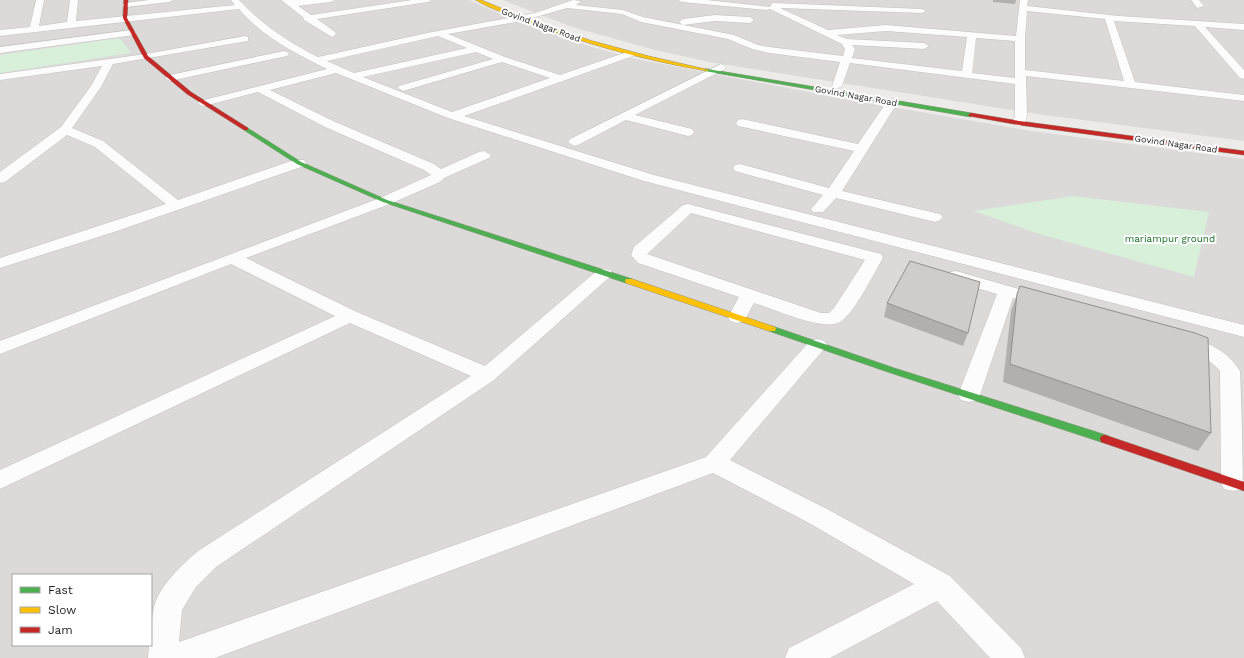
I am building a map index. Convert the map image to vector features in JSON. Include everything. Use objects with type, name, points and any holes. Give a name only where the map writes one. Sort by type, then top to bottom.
[{"type":"main road","name":"Govind Nagar Road","points":[[478,0],[518,18],[576,39],[630,54],[892,102],[1244,146]]},
{"type":"main road","name":"Govind Nagar Road","points":[[495,0],[534,16],[581,32],[716,69],[837,86],[1020,119],[1244,153]]},
{"type":"main road","points":[[126,2],[126,19],[132,33],[146,57],[189,93],[299,162],[385,201],[737,317],[817,345],[1158,456],[1238,484]]},
{"type":"street","points":[[34,29],[40,0]]},
{"type":"street","points":[[71,25],[74,0]]},
{"type":"street","points":[[126,2],[169,0]]},
{"type":"street","points":[[287,2],[331,0]]},
{"type":"street","points":[[307,18],[378,4],[428,0]]},
{"type":"street","points":[[317,60],[439,33],[534,16],[580,0]]},
{"type":"street","points":[[682,0],[773,5],[820,3],[922,11]]},
{"type":"street","points":[[922,0],[922,30],[926,58]]},
{"type":"street","points":[[287,2],[307,18],[332,34]]},
{"type":"street","points":[[0,33],[126,19],[237,3],[271,36],[317,60],[452,116],[648,178],[1244,330]]},
{"type":"street","points":[[777,18],[799,20],[817,16],[820,3]]},
{"type":"street","points":[[1020,119],[1020,39],[1024,4],[1115,17],[1244,27]]},
{"type":"street","points":[[731,37],[773,5]]},
{"type":"street","points":[[773,5],[799,20],[845,42],[926,58],[967,75],[1020,77],[1131,86],[1244,98]]},
{"type":"street","points":[[566,6],[614,11],[668,25],[731,37],[755,47],[847,59],[926,58]]},
{"type":"street","points":[[1115,17],[1109,19],[1131,86]]},
{"type":"street","points":[[668,25],[715,18],[755,18]]},
{"type":"street","points":[[1198,24],[1244,76]]},
{"type":"street","points":[[827,33],[876,28],[922,30],[1020,39]]},
{"type":"street","points":[[0,50],[132,33]]},
{"type":"street","points":[[439,33],[502,59],[560,78]]},
{"type":"street","points":[[967,75],[972,35]]},
{"type":"street","points":[[0,84],[4,76],[146,57],[245,39]]},
{"type":"street","points":[[837,86],[850,49],[845,42]]},
{"type":"street","points":[[355,76],[476,48]]},
{"type":"street","points":[[170,78],[284,54]]},
{"type":"street","points":[[452,116],[630,54]]},
{"type":"street","points":[[403,88],[502,59]]},
{"type":"street","points":[[0,179],[65,130],[96,86],[110,61]]},
{"type":"street","points":[[204,102],[338,69]]},
{"type":"street","points":[[574,142],[716,69]]},
{"type":"street","points":[[260,89],[329,124],[429,167],[439,175]]},
{"type":"street","points":[[818,209],[833,193],[892,102]]},
{"type":"street","points":[[624,116],[688,132]]},
{"type":"street","points":[[742,123],[862,149]]},
{"type":"street","points":[[65,130],[99,144],[176,205]]},
{"type":"street","points":[[0,348],[232,258],[385,201],[484,155]]},
{"type":"street","points":[[0,263],[176,205],[299,162]]},
{"type":"street","points":[[740,168],[833,193],[935,217]]},
{"type":"street","points":[[688,208],[875,258],[841,312],[833,319],[819,318],[749,295],[644,259],[639,255],[640,250],[688,208]]},
{"type":"street","points":[[232,258],[350,316],[487,375]]},
{"type":"street","points":[[943,273],[1061,306]]},
{"type":"street","points":[[162,658],[168,606],[186,579],[207,560],[487,375],[604,274]]},
{"type":"street","points":[[969,395],[1007,291]]},
{"type":"street","points":[[737,317],[749,295]]},
{"type":"street","points":[[0,480],[350,316]]},
{"type":"street","points":[[1168,337],[1198,346],[1215,355],[1226,363],[1230,371],[1238,484]]},
{"type":"street","points":[[176,658],[714,463],[817,345]]},
{"type":"street","points":[[714,463],[818,516],[940,585],[1010,658]]},
{"type":"street","points":[[800,658],[940,585]]},
{"type":"shaded area","points":[[0,0],[469,0],[521,23],[586,45],[631,58],[850,100],[1032,131],[1244,159],[1244,658],[0,658]]},
{"type":"shaded area","points":[[503,0],[1244,0],[1244,141],[1044,115],[709,62],[655,50],[572,27]]},
{"type":"green space","points":[[120,38],[131,53],[0,73],[0,55]]},
{"type":"green space","name":"mariampur ground","points":[[1073,196],[1209,212],[1194,277],[1039,234],[974,211]]},
{"type":"building","points":[[910,261],[980,282],[968,333],[887,303]]},
{"type":"building","points":[[1020,286],[1195,333],[1208,338],[1211,433],[1010,364],[1017,294]]},
{"type":"traffic: fast","points":[[707,70],[971,115]]},
{"type":"traffic: fast","points":[[246,129],[299,163],[385,201],[629,281]]},
{"type":"traffic: fast","points":[[772,329],[891,370],[1105,439]]},
{"type":"traffic: slow","points":[[478,0],[534,23],[590,42],[648,58],[707,70]]},
{"type":"traffic: slow","points":[[629,281],[772,329]]},
{"type":"traffic: jam","points":[[126,0],[125,18],[146,57],[189,93],[246,129]]},
{"type":"traffic: jam","points":[[971,115],[1019,123],[1244,153]]},
{"type":"traffic: jam","points":[[1105,439],[1244,487]]}]
